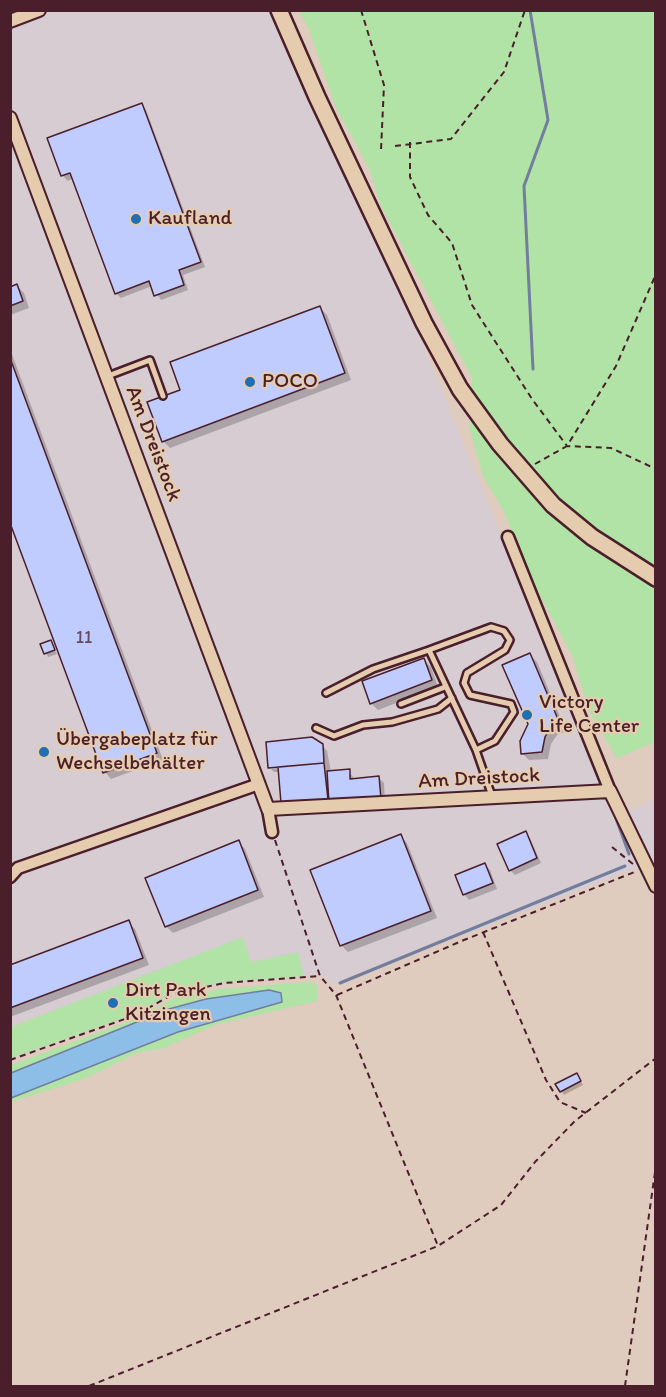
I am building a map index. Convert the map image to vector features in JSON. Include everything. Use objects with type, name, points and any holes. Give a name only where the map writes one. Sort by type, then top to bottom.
[{"type":"main road","points":[[279,10],[317,97],[429,333],[460,389],[521,470],[553,505],[592,537],[656,578]]},
{"type":"street","points":[[10,21],[39,10]]},
{"type":"street","name":"Am Dreistock","points":[[10,118],[13,132],[268,809],[610,791]]},
{"type":"street","points":[[508,537],[610,791],[656,886]]},
{"type":"street","points":[[10,877],[18,868],[258,784]]},
{"type":"street","points":[[268,809],[272,832]]},
{"type":"lane","points":[[106,376],[150,360],[163,396]]},
{"type":"lane","points":[[326,693],[373,669],[491,627],[504,631],[510,640],[505,650],[467,674],[464,683],[470,695],[511,704],[514,712],[495,741],[476,750]]},
{"type":"lane","points":[[429,650],[476,750],[493,798]]},
{"type":"lane","points":[[401,704],[445,687]]},
{"type":"lane","points":[[316,728],[334,736],[363,725],[392,722],[438,709],[452,698]]},
{"type":"path","points":[[361,10],[384,85],[381,150]]},
{"type":"path","points":[[395,146],[410,142],[451,139],[504,72],[525,10]]},
{"type":"path","points":[[410,142],[410,177],[428,214],[452,243],[472,305],[532,399],[567,447],[589,450],[611,448],[656,469]]},
{"type":"path","points":[[521,470],[567,447],[616,366],[656,274]]},
{"type":"path","points":[[272,832],[320,976],[336,995],[438,1246]]},
{"type":"path","points":[[336,995],[483,932],[640,870],[612,847]]},
{"type":"path","points":[[483,932],[546,1080],[560,1102],[586,1113]]},
{"type":"path","points":[[10,1060],[136,1015],[173,994],[224,983],[320,976]]},
{"type":"path","points":[[89,1386],[438,1246],[501,1205],[535,1162],[586,1113],[656,1058]]},
{"type":"path","points":[[625,1386],[656,1165]]},
{"type":"shaded area","points":[[11,11],[268,11],[340,169],[407,306],[518,575],[636,830],[628,812],[655,798],[655,868],[652,862],[335,985],[321,975],[224,983],[173,994],[135,1014],[11,1059]]},
{"type":"green space","points":[[299,11],[655,11],[655,742],[617,758],[590,713],[572,655],[530,577],[504,512],[483,476],[470,431],[472,378],[381,206],[369,168],[336,108],[308,27]]},
{"type":"green space","name":"Dirt Park Kitzingen","points":[[243,937],[251,962],[298,952],[304,976],[224,982],[172,993],[135,1014],[11,1058],[11,1027]]},
{"type":"green space","points":[[308,982],[318,985],[317,1001],[215,1025],[164,1048],[137,1053],[84,1079],[11,1102],[11,1065],[127,1022],[175,998],[219,989]]},
{"type":"water","points":[[269,990],[281,993],[282,1002],[178,1032],[11,1098],[11,1073],[169,1009],[206,999]]},
{"type":"building","name":"Kaufland","points":[[142,103],[201,262],[179,270],[184,285],[154,296],[149,281],[115,294],[70,173],[61,176],[47,138]]},
{"type":"building","points":[[17,284],[23,301],[10,306],[10,287]]},
{"type":"building","name":"POCO","points":[[320,306],[345,373],[162,442],[147,402],[180,390],[170,362]]},
{"type":"building","points":[[10,358],[157,753],[103,773],[10,523]]},
{"type":"building","points":[[51,640],[55,650],[44,654],[40,644]]},
{"type":"building","points":[[530,653],[560,724],[550,728],[545,737],[542,752],[521,754],[520,741],[528,724],[502,665]]},
{"type":"building","points":[[424,658],[432,680],[370,704],[362,681]]},
{"type":"building","points":[[312,737],[323,744],[324,763],[268,768],[266,742]]},
{"type":"building","points":[[324,763],[328,800],[281,803],[278,767]]},
{"type":"building","points":[[350,769],[350,779],[379,776],[381,799],[329,803],[327,771]]},
{"type":"building","points":[[526,831],[537,858],[509,871],[497,844]]},
{"type":"building","points":[[401,834],[431,911],[340,946],[310,870]]},
{"type":"building","points":[[239,840],[258,890],[165,927],[145,878]]},
{"type":"building","points":[[485,863],[493,883],[463,895],[455,875]]},
{"type":"building","points":[[129,920],[143,958],[10,1008],[10,965]]},
{"type":"building","points":[[577,1073],[581,1081],[560,1092],[555,1084]]},
{"type":"waterway","points":[[530,10],[548,120],[524,186],[533,369]]},
{"type":"waterway","points":[[614,813],[629,854]]},
{"type":"waterway","points":[[340,983],[625,866]]},
{"type":"place","name":"Kaufland","points":[[136,219]]},
{"type":"place","name":"POCO","points":[[250,382]]},
{"type":"place","name":"Victory Life Center","points":[[527,715]]},
{"type":"place","name":"Übergabeplatz für Wechselbehälter","points":[[44,752]]},
{"type":"place","name":"Dirt Park Kitzingen","points":[[113,1003]]}]
